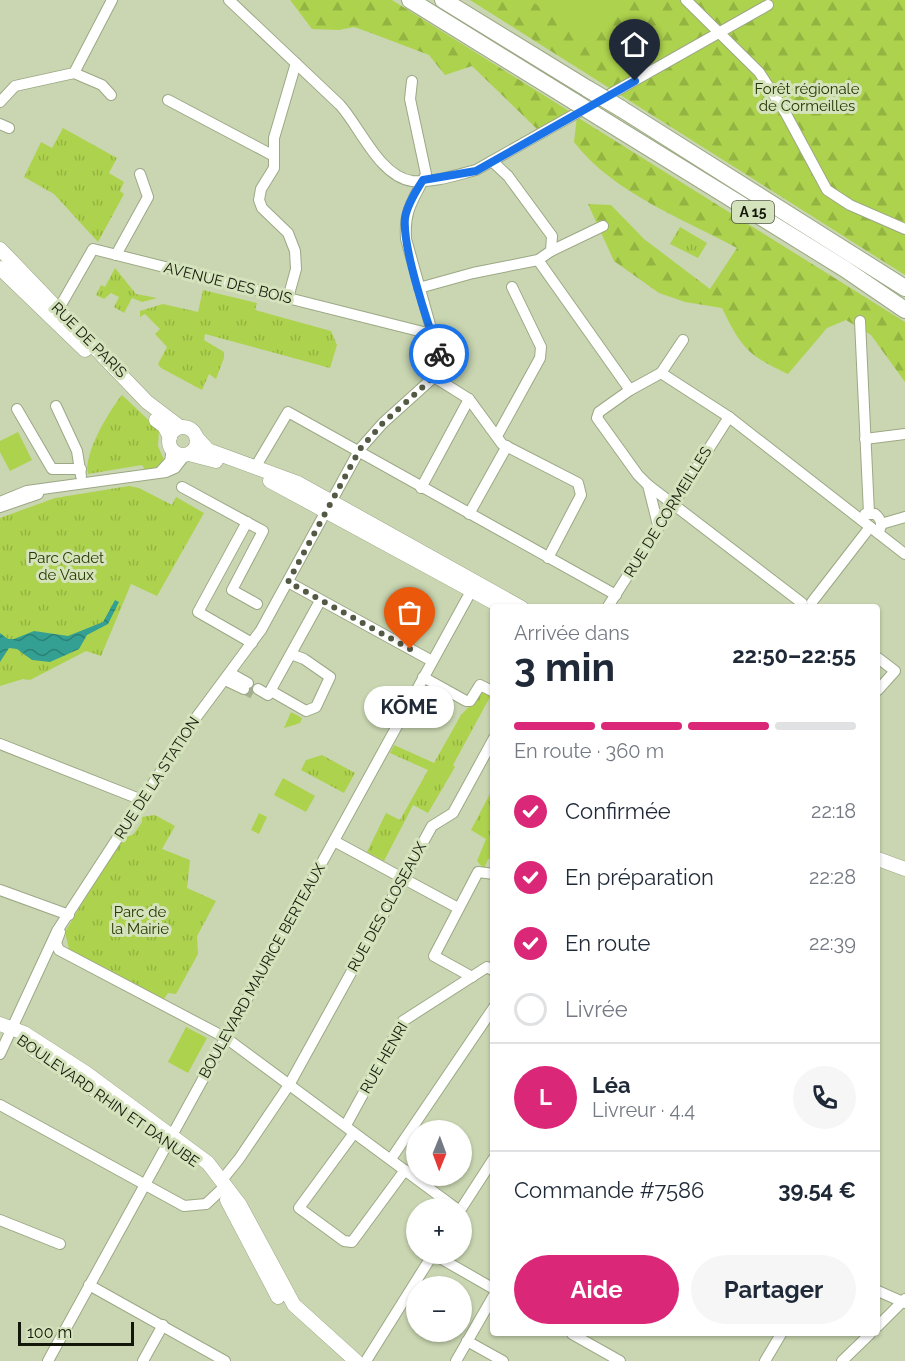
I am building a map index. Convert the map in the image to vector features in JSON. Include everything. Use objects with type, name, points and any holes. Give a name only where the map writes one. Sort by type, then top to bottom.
[{"type":"highway","name":"A 15","points":[[410,0],[845,269],[905,310]]},
{"type":"highway","name":"A 15","points":[[443,0],[588,88],[905,288]]},
{"type":"main road","name":"RUE DE PARIS","points":[[0,249],[157,411],[174,438]]},
{"type":"main road","name":"RUE DE PARIS","points":[[0,268],[165,426],[174,438]]},
{"type":"main road","points":[[329,506],[298,483],[208,450],[191,429],[174,438],[187,455],[204,457],[263,478],[329,506],[474,586],[513,604]]},
{"type":"main road","points":[[187,455],[196,448],[198,439]]},
{"type":"main road","points":[[474,586],[499,604]]},
{"type":"main road","points":[[880,860],[905,869]]},
{"type":"main road","name":"BOULEVARD RHIN ET DANUBE","points":[[5,1027],[26,1034],[171,1138],[222,1185],[251,1225],[294,1305],[356,1361]]},
{"type":"main road","name":"BOULEVARD RHIN ET DANUBE","points":[[222,1185],[278,1297],[316,1336],[346,1361]]},
{"type":"street","points":[[74,74],[112,0]]},
{"type":"street","points":[[229,0],[307,71],[355,121],[385,168],[410,181],[476,171],[768,5]]},
{"type":"street","points":[[686,0],[759,72],[785,112],[827,190],[850,205],[905,229]]},
{"type":"street","points":[[288,298],[296,269],[295,251],[288,233],[262,208],[259,200],[261,189],[274,168],[274,138],[296,63]]},
{"type":"street","points":[[0,102],[15,87],[74,74],[102,86],[111,95]]},
{"type":"street","points":[[412,81],[410,99],[426,168],[423,180],[405,218],[406,238],[441,364],[434,377],[469,399],[507,446],[578,483],[581,495],[548,558]]},
{"type":"street","points":[[168,100],[274,156]]},
{"type":"street","points":[[492,161],[508,176],[552,236],[551,251]]},
{"type":"street","points":[[116,255],[148,197],[140,174]]},
{"type":"street","points":[[419,288],[473,273],[538,260],[551,251],[603,226]]},
{"type":"street","name":"AVENUE DES BOIS","points":[[58,310],[93,249],[431,334]]},
{"type":"street","points":[[0,258],[15,273],[29,279]]},
{"type":"street","points":[[538,260],[630,390]]},
{"type":"street","points":[[497,435],[540,358],[541,347],[512,287]]},
{"type":"street","points":[[860,321],[865,439],[864,516]]},
{"type":"street","points":[[683,340],[661,373],[630,390],[599,412],[597,418],[638,475],[648,485],[807,604]]},
{"type":"street","points":[[661,373],[729,417],[864,516],[880,518],[876,528],[809,604]]},
{"type":"street","name":"RUE DE LA STATION","points":[[0,1054],[5,1027],[57,931],[62,927],[195,719],[252,643],[358,453],[383,423],[434,377]]},
{"type":"street","points":[[421,488],[469,399]]},
{"type":"street","points":[[56,406],[77,451],[82,485]]},
{"type":"street","points":[[17,409],[52,469],[81,469]]},
{"type":"street","points":[[256,466],[288,412],[421,488],[616,594]]},
{"type":"street","name":"RUE DE CORMEILLES","points":[[610,604],[729,417]]},
{"type":"street","points":[[865,439],[905,434]]},
{"type":"street","points":[[156,473],[168,465],[174,438]]},
{"type":"street","points":[[469,514],[507,446]]},
{"type":"street","points":[[0,502],[22,492],[156,473],[175,468],[187,455]]},
{"type":"street","points":[[648,485],[658,525]]},
{"type":"street","points":[[182,487],[263,531],[232,590]]},
{"type":"street","points":[[0,507],[47,490]]},
{"type":"street","points":[[876,528],[905,517]]},
{"type":"street","points":[[247,522],[198,612],[252,643]]},
{"type":"street","points":[[876,528],[905,554]]},
{"type":"street","points":[[215,582],[257,604]]},
{"type":"street","points":[[288,582],[432,661]]},
{"type":"street","name":"BOULEVARD MAURICE BERTEAUX","points":[[48,1361],[474,586]]},
{"type":"street","points":[[270,693],[320,601]]},
{"type":"street","points":[[256,692],[270,693],[306,711],[316,707],[330,676],[312,663],[291,654]]},
{"type":"street","points":[[880,660],[894,671],[880,688]]},
{"type":"street","points":[[228,676],[246,686]]},
{"type":"street","points":[[423,677],[466,701],[470,701],[480,685],[490,690]]},
{"type":"street","points":[[0,744],[142,800]]},
{"type":"street","name":"RUE DES CLOSEAUX","points":[[222,1185],[289,1085],[432,826],[453,813],[490,746]]},
{"type":"street","points":[[334,841],[458,908]]},
{"type":"street","points":[[472,977],[435,956],[478,872],[490,874]]},
{"type":"street","points":[[0,890],[69,915]]},
{"type":"street","points":[[59,950],[56,943],[62,927]]},
{"type":"street","points":[[44,958],[53,951],[59,950],[226,1038],[444,1198]]},
{"type":"street","name":"RUE HENRI","points":[[405,1170],[352,1242],[344,1241],[299,1208],[350,1129],[403,1021],[487,967],[490,969]]},
{"type":"street","points":[[391,1159],[490,1013]]},
{"type":"street","points":[[0,1105],[184,1206],[206,1204],[222,1185]]},
{"type":"street","points":[[467,1198],[490,1164]]},
{"type":"street","points":[[0,1220],[60,1244]]},
{"type":"street","points":[[366,1361],[427,1264]]},
{"type":"street","points":[[450,1264],[490,1287]]},
{"type":"street","points":[[89,1285],[225,1361]]},
{"type":"street","points":[[880,1292],[904,1301],[880,1324]]},
{"type":"street","points":[[472,1332],[490,1302]]},
{"type":"street","points":[[143,1361],[163,1325]]},
{"type":"street","points":[[576,1336],[620,1361]]},
{"type":"street","points":[[765,1361],[780,1336]]},
{"type":"street","points":[[842,1361],[868,1336]]},
{"type":"street","points":[[456,1361],[466,1342]]},
{"type":"street","points":[[469,1342],[503,1361]]},
{"type":"green space","points":[[290,0],[392,0],[569,111],[537,129],[472,66],[445,75],[429,55],[354,27],[339,30],[312,29]]},
{"type":"green space","name":"Forêt régionale de Cormeilles","points":[[470,0],[905,0],[905,275]]},
{"type":"green space","points":[[529,0],[614,0],[618,3],[596,40]]},
{"type":"green space","points":[[577,117],[905,322],[905,382],[871,335],[846,320],[827,328],[788,374],[755,356],[741,342],[722,308],[685,302],[659,293],[614,261],[588,204],[611,205],[644,239],[710,289],[737,248],[649,203],[608,176],[574,142]]},
{"type":"green space","points":[[63,128],[117,158],[109,173],[124,182],[120,191],[124,194],[98,242],[54,194],[24,177],[41,142],[52,148]]},
{"type":"green space","points":[[680,227],[707,243],[698,258],[670,244]]},
{"type":"green space","points":[[115,268],[136,294],[157,298],[142,302],[132,298],[124,313],[114,307],[119,297],[111,293],[104,299],[96,295],[101,285],[105,287]]},
{"type":"green space","points":[[203,290],[257,303],[255,310],[331,331],[337,345],[330,368],[205,334],[204,340],[224,352],[224,358],[216,379],[209,374],[202,390],[161,368],[158,364],[167,347],[155,334],[160,329],[145,314],[140,317],[140,311],[163,304],[198,312]]},
{"type":"green space","points":[[122,395],[159,430],[158,446],[164,460],[157,467],[145,470],[142,465],[88,474],[87,466],[93,444],[110,411]]},
{"type":"green space","points":[[18,432],[32,460],[10,471],[0,452],[0,441]]},
{"type":"green space","name":"Parc Cadet de Vaux","points":[[129,486],[139,488],[172,505],[176,497],[204,513],[157,596],[131,584],[101,656],[86,651],[30,680],[23,679],[0,686],[0,518],[55,498]]},
{"type":"green space","points":[[483,692],[490,695],[453,765],[455,767],[428,813],[413,805],[384,861],[367,852],[386,813],[400,820],[428,770],[390,753],[394,745],[434,763],[461,715]]},
{"type":"green space","points":[[291,712],[302,718],[300,723],[284,728]]},
{"type":"green space","points":[[322,755],[355,773],[344,793],[301,770],[306,760]]},
{"type":"green space","points":[[283,778],[315,796],[306,812],[274,795]]},
{"type":"green space","points":[[490,794],[490,859],[484,869],[477,861],[486,839],[471,830]]},
{"type":"green space","points":[[259,813],[267,817],[259,834],[251,830]]},
{"type":"green space","name":"Parc de la Mairie","points":[[155,815],[175,826],[162,849],[190,860],[187,888],[216,901],[197,936],[198,954],[176,994],[168,993],[164,999],[69,949],[65,932],[122,837],[133,835],[142,822],[142,817]]},
{"type":"green space","points":[[186,1027],[207,1038],[188,1073],[168,1062]]},
{"type":"water","points":[[115,600],[119,602],[108,624],[87,635],[79,649],[50,662],[32,660],[17,649],[9,648],[0,662],[0,633],[8,639],[34,631],[68,636],[103,622]]},
{"type":"tunnel","points":[[244,689],[255,695]]},
{"type":"way so far","points":[[410,649],[288,582],[327,511],[333,495],[360,449],[383,423],[434,377],[441,364],[439,354]]},
{"type":"place","name":"KŌME","points":[[410,649]]},
{"type":"route","points":[[439,354],[431,334],[406,238],[405,218],[423,180],[476,171],[635,81]]}]
